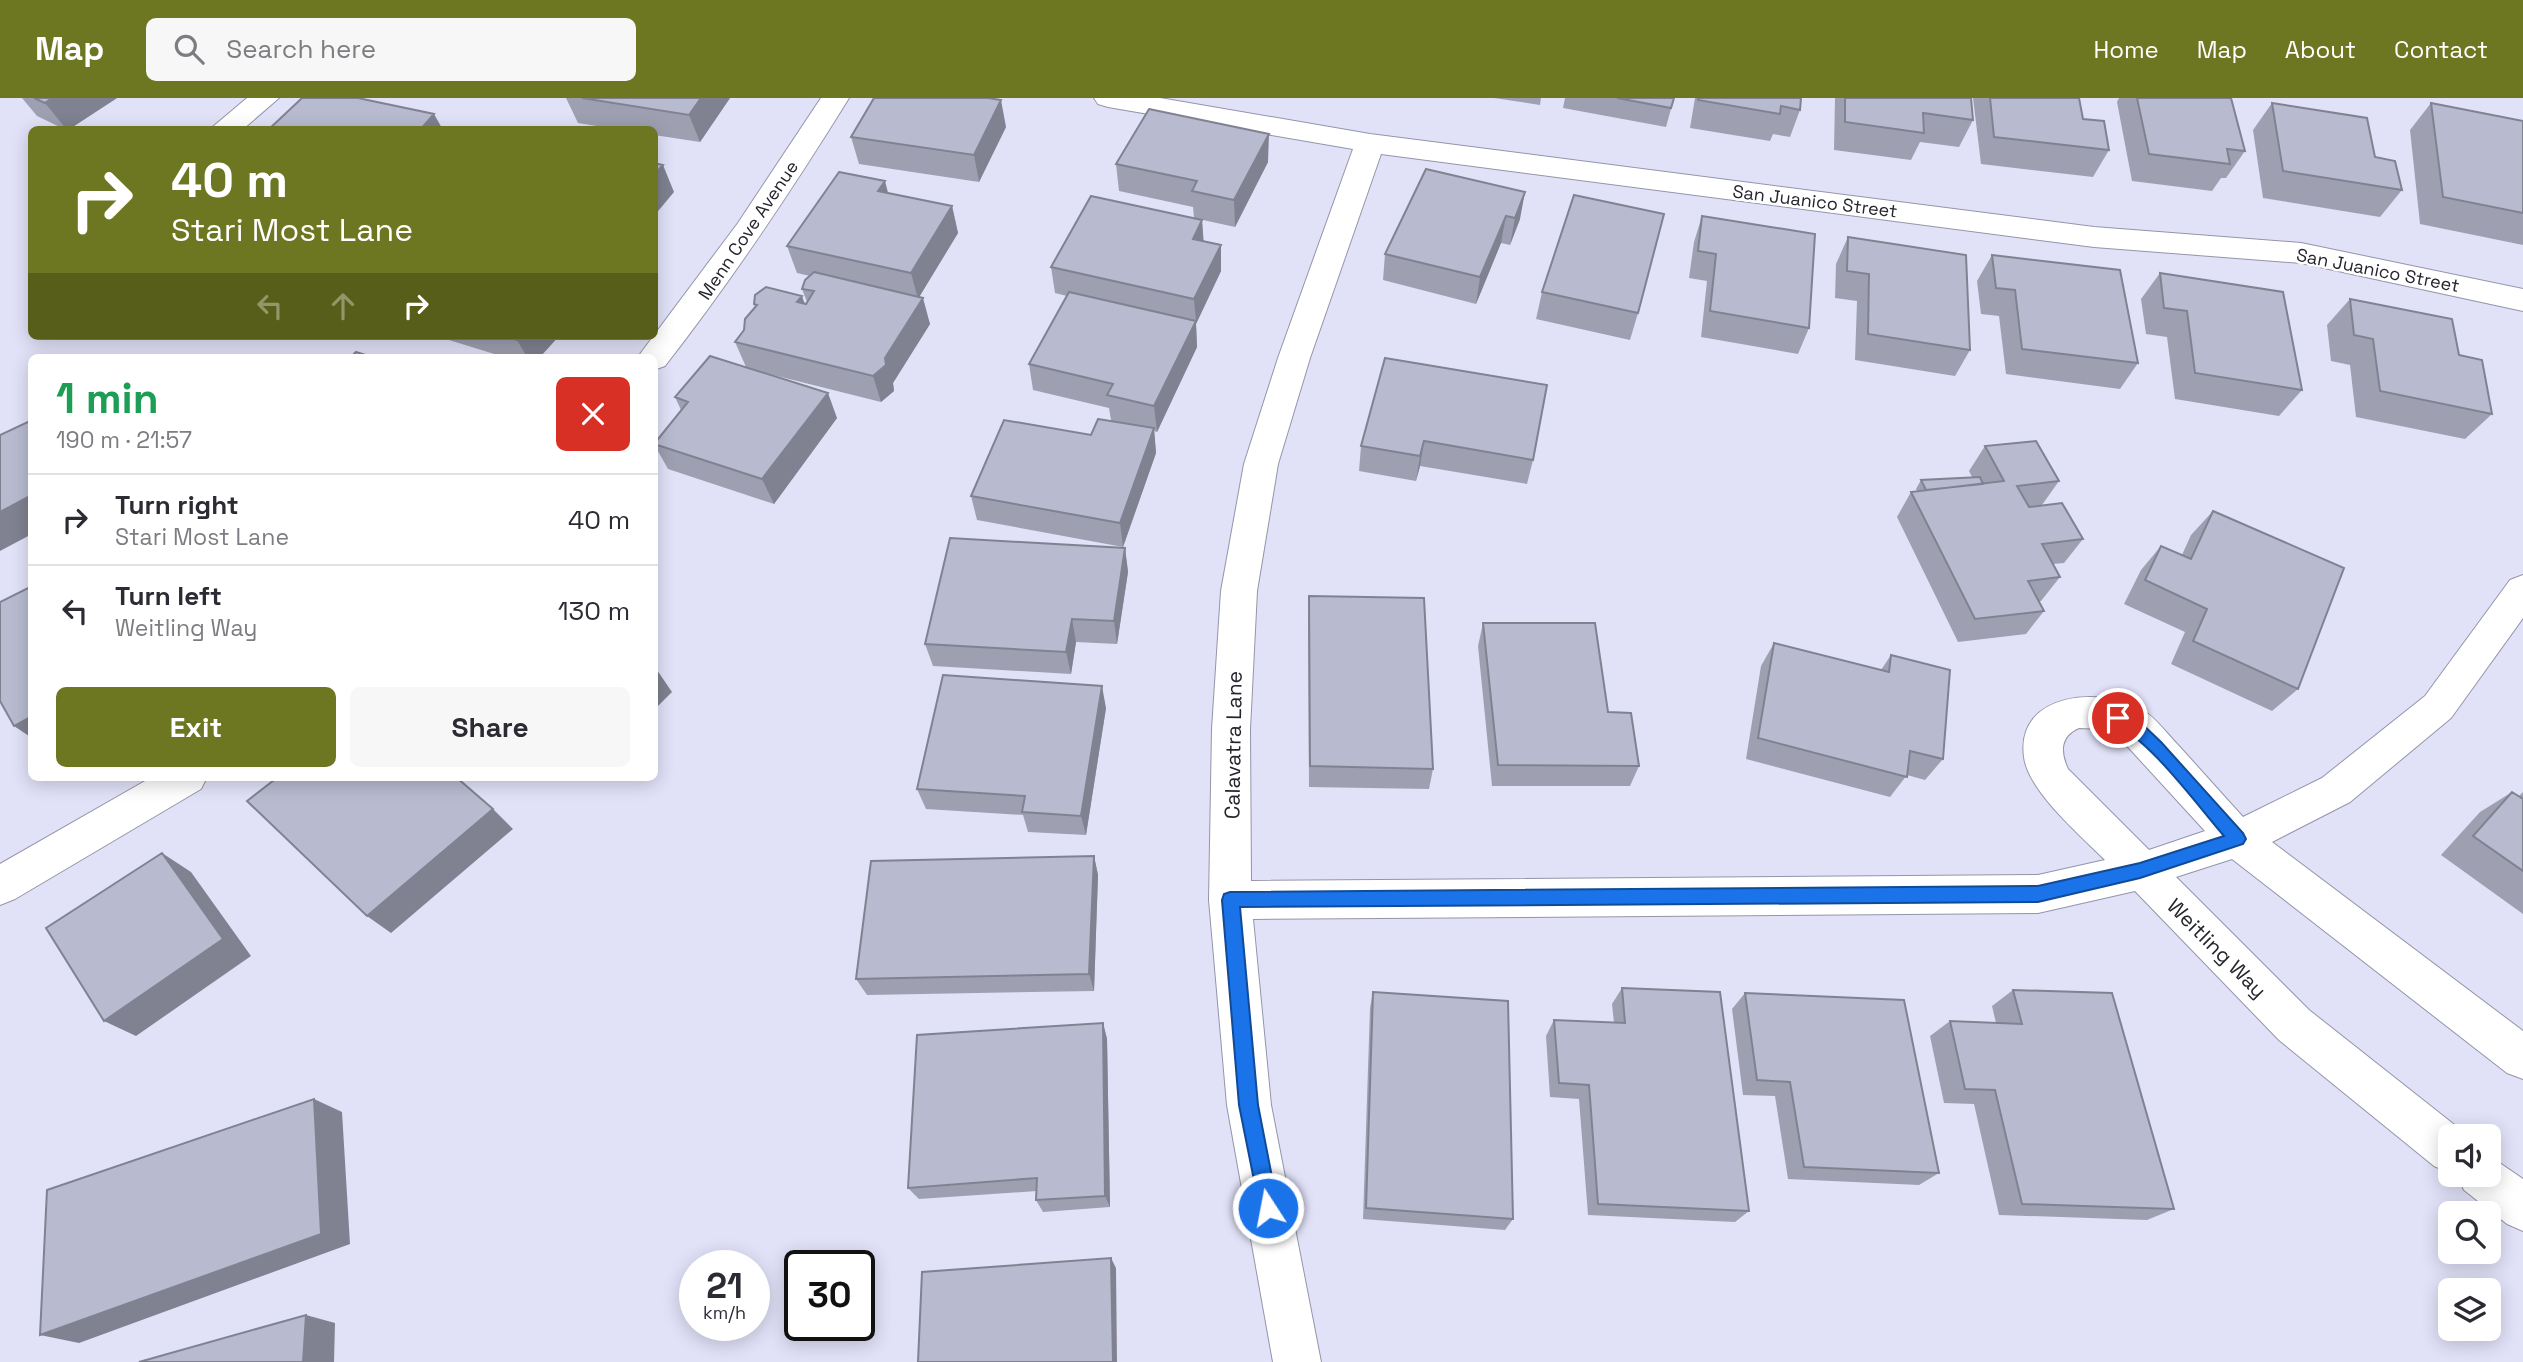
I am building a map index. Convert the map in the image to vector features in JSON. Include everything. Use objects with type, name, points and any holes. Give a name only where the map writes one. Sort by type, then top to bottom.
[{"type":"street","points":[[228,126],[265,98]]},
{"type":"street","name":"Menn Cove Avenue","points":[[657,354],[710,288],[779,187],[835,98]]},
{"type":"street","name":"San Juanico Street","points":[[1108,98],[1370,143],[2094,237],[2301,253],[2523,300]]},
{"type":"street","name":"Calavatra Lane","points":[[1297,1362],[1248,1105],[1230,900],[1231,729],[1239,591],[1261,464],[1294,358],[1370,143]]},
{"type":"street","points":[[1230,900],[2038,894],[2140,871],[2237,839],[2336,790],[2438,706],[2523,590]]},
{"type":"street","name":"Weitling Way","points":[[2438,1140],[2294,1025],[2054,781],[2043,758],[2044,736],[2057,720],[2078,712],[2104,713],[2131,723],[2237,839],[2523,1058]]},
{"type":"street","points":[[0,886],[180,781]]},
{"type":"street","points":[[2496,1187],[2523,1208]]},
{"type":"building","points":[[34,98],[52,98],[45,103]]},
{"type":"building","points":[[302,98],[358,98],[434,114],[424,126],[272,126]]},
{"type":"building","points":[[582,98],[701,98],[689,115]]},
{"type":"building","points":[[874,98],[1001,100],[974,155],[851,137]]},
{"type":"building","points":[[1617,98],[1674,98],[1671,108]]},
{"type":"building","points":[[1698,98],[1801,98],[1800,110],[1781,106],[1780,114]]},
{"type":"building","points":[[1845,98],[1971,98],[1973,120],[1923,113],[1924,133],[1845,122]]},
{"type":"building","points":[[1990,98],[2079,98],[2083,119],[2104,121],[2109,150],[1994,137]]},
{"type":"building","points":[[2137,98],[2231,98],[2245,151],[2227,149],[2230,164],[2149,154]]},
{"type":"building","points":[[2272,103],[2367,118],[2375,157],[2395,161],[2402,190],[2283,171]]},
{"type":"building","points":[[2431,103],[2523,121],[2523,213],[2443,197]]},
{"type":"building","points":[[1149,109],[1269,134],[1234,200],[1192,191],[1197,181],[1116,164]]},
{"type":"building","points":[[1426,169],[1525,192],[1515,218],[1506,216],[1480,277],[1385,254]]},
{"type":"building","points":[[839,172],[885,181],[878,191],[952,206],[911,273],[787,246]]},
{"type":"building","points":[[1574,195],[1664,214],[1638,313],[1542,292]]},
{"type":"building","points":[[1091,196],[1202,220],[1193,239],[1221,245],[1194,299],[1051,267]]},
{"type":"building","points":[[1702,216],[1815,234],[1809,328],[1710,311],[1716,254],[1698,251]]},
{"type":"building","points":[[1848,237],[1966,255],[1970,350],[1868,334],[1869,274],[1847,271]]},
{"type":"building","points":[[1992,255],[2120,270],[2138,363],[2022,349],[2015,290],[1996,288]]},
{"type":"building","points":[[814,272],[923,298],[885,358],[886,365],[873,376],[735,342],[744,330],[745,319],[757,305],[754,304],[755,295],[766,287],[802,296],[797,302],[806,304],[814,291],[802,289],[805,280]]},
{"type":"building","points":[[2160,273],[2283,292],[2302,390],[2195,373],[2187,311],[2164,308]]},
{"type":"building","points":[[1069,292],[1196,321],[1154,406],[1107,395],[1113,384],[1029,364]]},
{"type":"building","points":[[2350,299],[2452,319],[2459,355],[2482,360],[2492,414],[2380,391],[2373,339],[2354,335]]},
{"type":"building","points":[[710,356],[828,393],[762,479],[658,445],[658,439],[688,402],[675,397]]},
{"type":"building","points":[[1385,358],[1547,385],[1533,460],[1424,441],[1420,456],[1361,446]]},
{"type":"building","points":[[1098,419],[1154,428],[1120,523],[971,496],[1004,420],[1091,435]]},
{"type":"building","points":[[28,422],[28,497],[0,512],[0,435]]},
{"type":"building","points":[[2036,441],[2059,481],[2017,486],[2029,507],[2062,503],[2083,539],[2042,544],[2060,577],[2028,581],[2044,611],[1975,619],[1911,492],[2004,481],[1985,446]]},
{"type":"building","points":[[1980,477],[1983,484],[1926,490],[1921,480]]},
{"type":"building","points":[[2213,511],[2344,568],[2298,689],[2193,641],[2207,609],[2145,580],[2161,546],[2191,559]]},
{"type":"building","points":[[950,538],[1125,548],[1114,621],[1072,619],[1066,652],[925,644]]},
{"type":"building","points":[[28,588],[28,718],[14,726],[0,701],[0,602]]},
{"type":"building","points":[[1309,596],[1424,598],[1433,769],[1310,766]]},
{"type":"building","points":[[1483,623],[1595,623],[1608,712],[1631,713],[1639,766],[1498,765]]},
{"type":"building","points":[[1774,643],[1889,672],[1891,655],[1950,670],[1943,759],[1910,751],[1907,777],[1758,738]]},
{"type":"building","points":[[943,675],[1102,686],[1081,816],[1022,812],[1025,796],[917,789]]},
{"type":"building","points":[[273,781],[461,781],[493,809],[367,916],[247,801]]},
{"type":"building","points":[[2512,792],[2523,799],[2523,871],[2473,836]]},
{"type":"building","points":[[162,853],[223,939],[104,1021],[46,928]]},
{"type":"building","points":[[1094,856],[1089,974],[856,979],[871,861]]},
{"type":"building","points":[[1622,988],[1720,992],[1749,1211],[1598,1204],[1589,1085],[1559,1083],[1554,1020],[1625,1023]]},
{"type":"building","points":[[2013,990],[2112,993],[2174,1209],[2022,1204],[1995,1090],[1965,1089],[1950,1021],[2022,1024]]},
{"type":"building","points":[[1373,992],[1508,1001],[1513,1219],[1366,1208]]},
{"type":"building","points":[[1745,993],[1904,1000],[1939,1173],[1804,1167],[1790,1082],[1757,1080]]},
{"type":"building","points":[[1103,1023],[1105,1196],[1036,1200],[1037,1178],[908,1188],[917,1035]]},
{"type":"building","points":[[314,1099],[321,1234],[40,1335],[47,1190]]},
{"type":"building","points":[[1111,1258],[1113,1362],[918,1362],[922,1272]]},
{"type":"building","points":[[306,1315],[303,1362],[139,1362]]},
{"type":"route","points":[[1268,1208],[1248,1105],[1230,900],[2038,894],[2140,871],[2237,839],[2155,747],[2131,723],[2118,718]]}]
